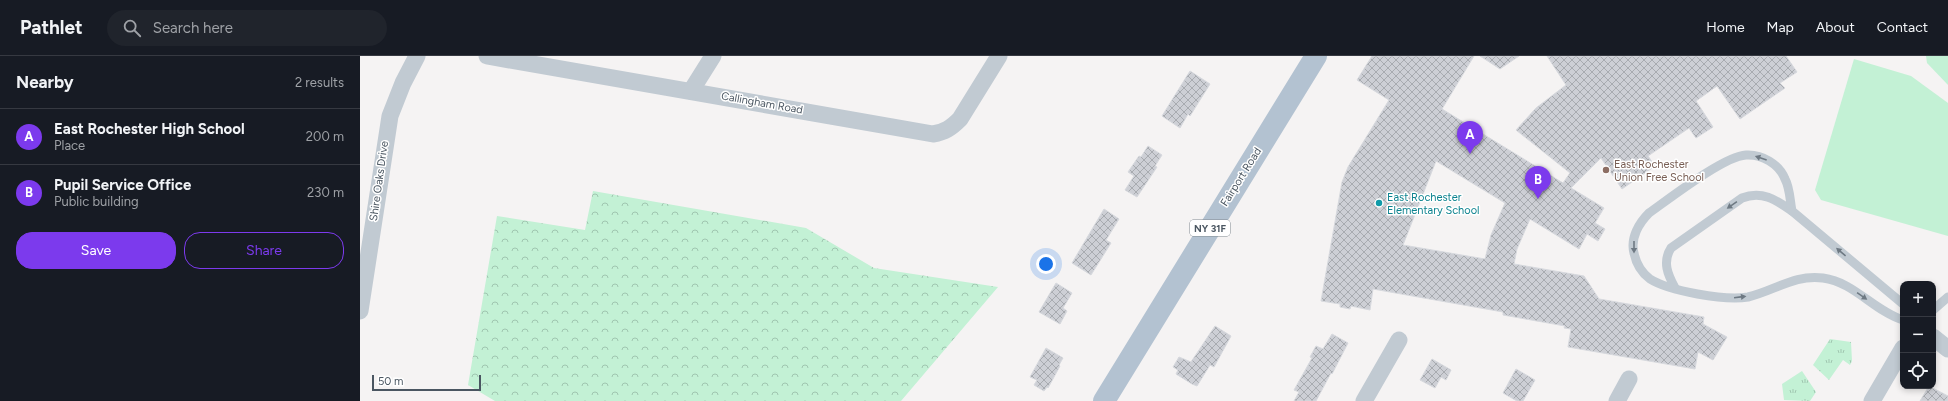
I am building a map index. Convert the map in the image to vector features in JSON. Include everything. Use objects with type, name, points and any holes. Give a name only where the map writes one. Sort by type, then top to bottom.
[{"type":"main road","name":"Fairport Road","points":[[1104,401],[1316,56]]},
{"type":"street","name":"Shire Oaks Drive","points":[[360,311],[390,116],[403,83],[418,56]]},
{"type":"street","name":"Callingham Road","points":[[487,56],[933,134],[952,128],[960,119],[999,56]]},
{"type":"street","points":[[691,91],[713,56]]},
{"type":"street","points":[[1936,339],[1948,349]]},
{"type":"street","points":[[1364,401],[1399,340]]},
{"type":"street","points":[[1872,401],[1900,353]]},
{"type":"street","points":[[1617,401],[1629,379]]},
{"type":"lane","points":[[1792,212],[1786,179],[1777,166],[1763,158],[1745,155],[1721,164],[1649,212],[1642,220],[1635,234],[1634,253],[1642,271],[1649,278],[1675,288],[1720,298],[1735,298],[1761,292],[1801,278],[1824,278],[1851,288],[1893,317],[1900,319]]},
{"type":"lane","points":[[1675,288],[1668,275],[1666,266],[1666,259],[1671,248],[1742,198],[1750,195],[1769,197],[1792,212],[1900,302]]},
{"type":"lane","points":[[1936,307],[1948,297]]},
{"type":"green space","points":[[1926,56],[1948,56],[1948,85],[1927,63]]},
{"type":"green space","points":[[1854,59],[1911,76],[1948,103],[1948,236],[1821,200],[1815,190]]},
{"type":"green space","points":[[593,191],[806,228],[874,268],[998,287],[901,401],[495,401],[468,385],[497,216],[585,230]]},
{"type":"green space","points":[[1830,339],[1851,342],[1852,361],[1850,365],[1843,360],[1829,380],[1813,365]]},
{"type":"green space","points":[[1802,371],[1816,392],[1810,401],[1784,400],[1782,384]]},
{"type":"building","points":[[1372,56],[1474,56],[1442,109],[1563,183],[1570,173],[1516,130],[1536,108],[1566,85],[1547,56],[1786,56],[1797,72],[1780,83],[1785,88],[1740,119],[1717,86],[1696,101],[1713,127],[1696,138],[1689,128],[1648,156],[1655,166],[1622,189],[1601,158],[1571,188],[1604,208],[1595,223],[1605,229],[1598,241],[1587,234],[1579,249],[1530,219],[1517,249],[1514,264],[1584,276],[1599,299],[1704,317],[1703,324],[1727,337],[1713,360],[1698,352],[1695,369],[1568,347],[1571,329],[1564,328],[1565,326],[1503,315],[1503,312],[1373,289],[1370,310],[1351,306],[1350,309],[1340,307],[1340,304],[1321,301],[1342,182],[1348,167],[1389,100],[1357,80]],"holes":[[[1436,161],[1505,203],[1491,235],[1485,259],[1403,245]]]},
{"type":"building","points":[[1480,56],[1519,56],[1500,69]]},
{"type":"building","points":[[1190,71],[1210,84],[1190,116],[1188,114],[1180,128],[1162,116]]},
{"type":"building","points":[[1148,146],[1162,155],[1155,166],[1157,167],[1137,197],[1125,190],[1134,176],[1128,172]]},
{"type":"building","points":[[1104,209],[1119,219],[1106,240],[1111,243],[1091,275],[1072,263]]},
{"type":"building","points":[[1056,283],[1072,293],[1063,308],[1067,311],[1060,324],[1039,312]]},
{"type":"building","points":[[1215,326],[1231,336],[1214,367],[1210,365],[1197,386],[1176,374],[1178,370],[1173,367],[1179,357],[1191,362]]},
{"type":"building","points":[[1332,334],[1348,343],[1332,374],[1331,373],[1316,401],[1294,401],[1299,392],[1294,390],[1312,358],[1310,357],[1316,346],[1323,349]]},
{"type":"building","points":[[1046,348],[1063,358],[1048,388],[1047,387],[1044,391],[1034,385],[1037,380],[1030,377]]},
{"type":"building","points":[[1432,359],[1451,370],[1446,380],[1441,377],[1435,388],[1420,380]]},
{"type":"building","points":[[1516,369],[1535,380],[1523,401],[1517,401],[1503,393]]},
{"type":"building","points":[[1927,389],[1935,389],[1948,396],[1948,401],[1920,401]]},
{"type":"place","name":"East Rochester High School","points":[[1470,154]]},
{"type":"place","name":"East Rochester Union Free School","points":[[1606,170]]},
{"type":"place","name":"Pupil Service Office","points":[[1538,199]]},
{"type":"place","name":"East Rochester Elementary School","points":[[1379,203]]}]
